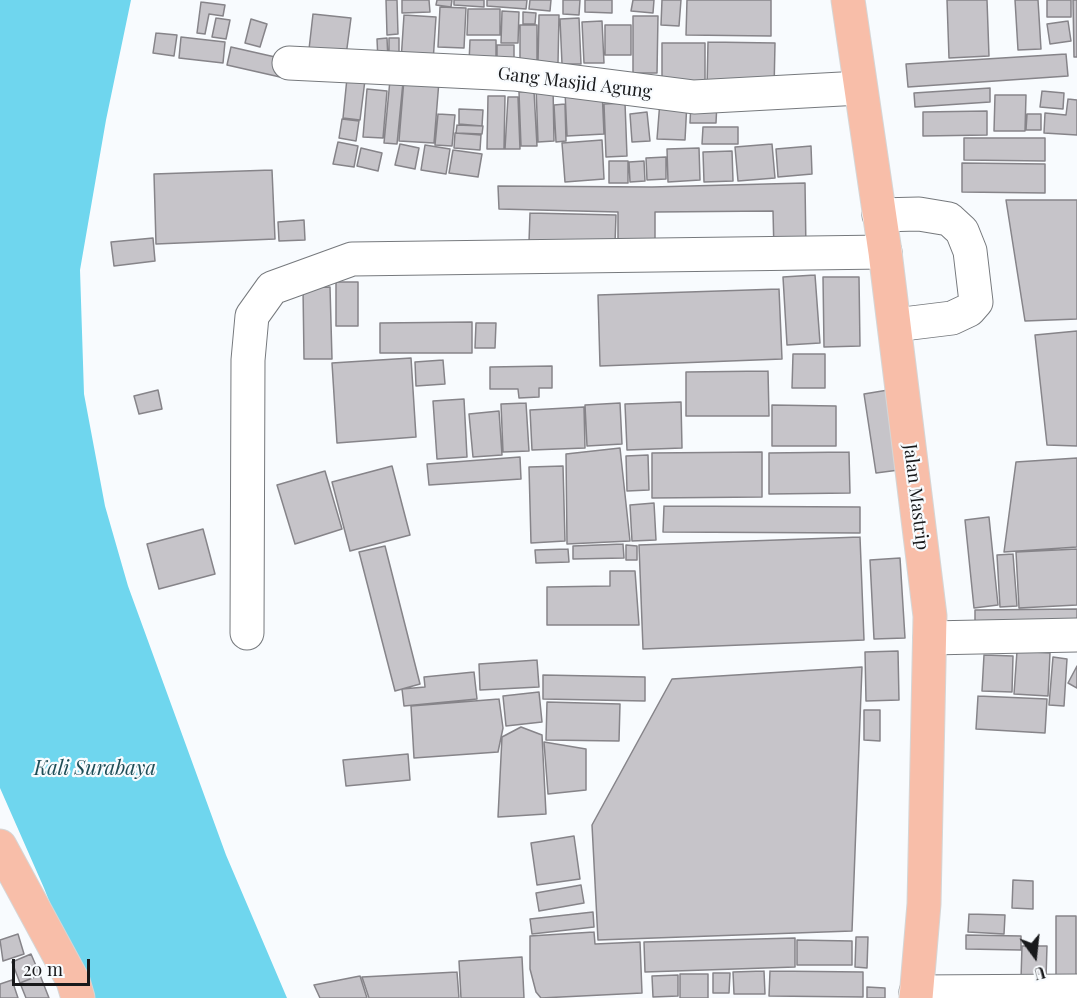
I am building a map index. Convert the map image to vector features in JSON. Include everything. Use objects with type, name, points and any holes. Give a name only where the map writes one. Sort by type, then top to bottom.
[{"type":"main road","name":"Jalan Mastrip","points":[[848,0],[895,325],[930,616],[924,904],[916,995]]},
{"type":"main road","points":[[0,846],[72,981],[78,998]]},
{"type":"street","name":"Gang Masjid Agung","points":[[289,63],[514,74],[694,97],[860,88]]},
{"type":"street","points":[[879,215],[920,214],[950,219],[962,231],[970,250],[976,302],[969,310],[952,318],[895,325]]},
{"type":"street","points":[[247,633],[248,360],[252,316],[272,288],[352,259],[885,252]]},
{"type":"street","points":[[930,638],[1077,635]]},
{"type":"street","points":[[916,995],[1077,991]]},
{"type":"water","name":"Kali Surabaya","points":[[0,0],[131,0],[106,120],[80,270],[84,394],[105,506],[128,586],[226,855],[287,998],[88,998],[44,888],[0,788]]},
{"type":"building","points":[[386,0],[397,0],[398,34],[387,35]]},
{"type":"building","points":[[402,0],[429,0],[430,12],[402,13]]},
{"type":"building","points":[[437,0],[452,0],[451,7],[436,5]]},
{"type":"building","points":[[454,0],[484,0],[484,7],[454,5]]},
{"type":"building","points":[[487,0],[527,0],[526,9],[487,6]]},
{"type":"building","points":[[530,0],[551,0],[550,11],[529,9]]},
{"type":"building","points":[[563,0],[580,0],[579,15],[563,14]]},
{"type":"building","points":[[585,0],[612,0],[612,13],[585,12]]},
{"type":"building","points":[[633,0],[654,0],[653,13],[631,11]]},
{"type":"building","points":[[662,0],[681,0],[679,26],[661,25]]},
{"type":"building","points":[[687,0],[771,0],[771,36],[686,35]]},
{"type":"building","points":[[947,0],[987,0],[989,56],[949,58]]},
{"type":"building","points":[[1015,0],[1038,0],[1041,49],[1018,50]]},
{"type":"building","points":[[1047,0],[1071,0],[1071,17],[1047,17]]},
{"type":"building","points":[[1073,0],[1077,0],[1077,57],[1074,57]]},
{"type":"building","points":[[201,2],[225,5],[223,16],[209,14],[205,34],[197,33]]},
{"type":"building","points":[[440,7],[466,8],[464,48],[438,47]]},
{"type":"building","points":[[468,9],[500,9],[500,35],[467,35]]},
{"type":"building","points":[[502,11],[519,12],[518,43],[501,43]]},
{"type":"building","points":[[523,12],[536,13],[535,24],[523,24]]},
{"type":"building","points":[[313,14],[351,18],[345,63],[308,58]]},
{"type":"building","points":[[404,15],[436,17],[433,62],[401,61]]},
{"type":"building","points":[[539,15],[559,15],[558,63],[538,63]]},
{"type":"building","points":[[633,16],[658,16],[657,73],[633,73]]},
{"type":"building","points":[[216,18],[230,20],[226,39],[212,37]]},
{"type":"building","points":[[579,18],[581,64],[562,64],[560,19]]},
{"type":"building","points":[[251,19],[267,24],[260,47],[245,43]]},
{"type":"building","points":[[602,21],[604,63],[584,63],[582,22]]},
{"type":"building","points":[[1068,21],[1071,41],[1050,44],[1047,24]]},
{"type":"building","points":[[520,25],[537,25],[537,71],[520,71]]},
{"type":"building","points":[[605,25],[631,25],[631,55],[605,55]]},
{"type":"building","points":[[156,33],[177,35],[174,56],[153,53]]},
{"type":"building","points":[[181,37],[225,42],[223,63],[179,58]]},
{"type":"building","points":[[387,38],[388,61],[378,61],[377,39]]},
{"type":"building","points":[[389,38],[399,38],[399,62],[389,62]]},
{"type":"building","points":[[470,40],[496,40],[496,64],[469,63]]},
{"type":"building","points":[[708,42],[775,43],[774,90],[707,89]]},
{"type":"building","points":[[662,43],[705,43],[705,92],[662,92]]},
{"type":"building","points":[[497,45],[514,45],[514,72],[497,72]]},
{"type":"building","points":[[231,47],[284,59],[280,77],[227,65]]},
{"type":"building","points":[[1066,54],[1068,76],[908,87],[906,64]]},
{"type":"building","points":[[347,78],[365,80],[360,120],[343,118]]},
{"type":"building","points":[[404,79],[439,81],[434,143],[399,141]]},
{"type":"building","points":[[390,80],[403,82],[397,144],[384,143]]},
{"type":"building","points":[[536,86],[553,86],[554,141],[538,142]]},
{"type":"building","points":[[990,88],[990,102],[915,107],[914,93]]},
{"type":"building","points":[[367,89],[387,91],[383,138],[363,137]]},
{"type":"building","points":[[602,89],[604,134],[567,136],[565,91]]},
{"type":"building","points":[[534,91],[537,146],[521,146],[519,92]]},
{"type":"building","points":[[1042,91],[1064,93],[1063,109],[1040,107]]},
{"type":"building","points":[[995,95],[1026,95],[1025,131],[994,131]]},
{"type":"building","points":[[488,96],[505,96],[504,149],[487,149]]},
{"type":"building","points":[[508,97],[518,97],[520,149],[505,149]]},
{"type":"building","points":[[1068,99],[1077,100],[1077,135],[1044,133],[1045,113],[1066,115]]},
{"type":"building","points":[[660,101],[687,102],[685,140],[657,139]]},
{"type":"building","points":[[691,102],[717,102],[716,123],[690,123]]},
{"type":"building","points":[[625,103],[627,156],[606,157],[604,104]]},
{"type":"building","points":[[565,104],[566,141],[556,142],[554,105]]},
{"type":"building","points":[[459,109],[483,110],[482,126],[459,124]]},
{"type":"building","points":[[987,111],[987,135],[923,136],[923,112]]},
{"type":"building","points":[[647,112],[650,141],[632,142],[630,114]]},
{"type":"building","points":[[438,114],[455,115],[452,146],[435,145]]},
{"type":"building","points":[[1027,114],[1041,114],[1041,130],[1026,130]]},
{"type":"building","points":[[342,119],[359,121],[356,141],[339,138]]},
{"type":"building","points":[[457,125],[483,126],[482,134],[456,133]]},
{"type":"building","points":[[703,127],[738,127],[738,144],[702,144]]},
{"type":"building","points":[[455,133],[481,135],[480,150],[454,148]]},
{"type":"building","points":[[964,138],[1045,138],[1045,161],[964,160]]},
{"type":"building","points":[[602,140],[604,179],[565,182],[562,143]]},
{"type":"building","points":[[338,142],[358,146],[354,167],[333,164]]},
{"type":"building","points":[[400,144],[419,148],[415,169],[395,165]]},
{"type":"building","points":[[772,144],[775,178],[738,181],[735,147]]},
{"type":"building","points":[[425,145],[450,149],[446,174],[421,170]]},
{"type":"building","points":[[811,146],[812,174],[778,177],[776,149]]},
{"type":"building","points":[[361,148],[382,153],[378,171],[357,166]]},
{"type":"building","points":[[699,148],[700,180],[668,182],[667,149]]},
{"type":"building","points":[[453,150],[482,154],[478,177],[449,173]]},
{"type":"building","points":[[732,151],[733,181],[704,182],[703,152]]},
{"type":"building","points":[[666,157],[666,179],[647,180],[646,158]]},
{"type":"building","points":[[609,161],[628,161],[628,183],[609,183]]},
{"type":"building","points":[[644,161],[645,181],[630,182],[629,162]]},
{"type":"building","points":[[962,163],[1045,164],[1045,193],[962,192]]},
{"type":"building","points":[[272,170],[275,239],[156,244],[154,174]]},
{"type":"building","points":[[805,183],[806,252],[774,252],[773,211],[655,212],[655,244],[618,244],[618,212],[499,209],[498,186],[652,187]]},
{"type":"building","points":[[1006,200],[1077,200],[1077,319],[1025,321]]},
{"type":"building","points":[[530,213],[616,215],[615,243],[529,242]]},
{"type":"building","points":[[304,220],[305,240],[279,241],[278,222]]},
{"type":"building","points":[[153,238],[155,261],[114,266],[111,242]]},
{"type":"building","points":[[815,275],[820,343],[787,345],[783,277]]},
{"type":"building","points":[[823,277],[859,277],[860,346],[824,347]]},
{"type":"building","points":[[336,282],[358,282],[358,326],[336,326]]},
{"type":"building","points":[[330,287],[332,359],[304,359],[303,288]]},
{"type":"building","points":[[779,289],[782,359],[600,366],[598,295]]},
{"type":"building","points":[[472,322],[472,353],[380,353],[380,323]]},
{"type":"building","points":[[476,323],[496,323],[495,348],[475,348]]},
{"type":"building","points":[[1077,331],[1077,446],[1047,445],[1035,335]]},
{"type":"building","points":[[793,354],[825,354],[825,388],[792,388]]},
{"type":"building","points":[[411,358],[416,437],[337,443],[332,363]]},
{"type":"building","points":[[443,360],[445,384],[416,386],[415,362]]},
{"type":"building","points":[[552,366],[552,388],[539,388],[539,397],[519,398],[518,389],[490,389],[490,367]]},
{"type":"building","points":[[768,371],[769,416],[686,416],[686,372]]},
{"type":"building","points":[[158,390],[162,409],[139,414],[134,396]]},
{"type":"building","points":[[888,390],[899,470],[876,473],[864,394]]},
{"type":"building","points":[[464,399],[467,457],[437,459],[433,401]]},
{"type":"building","points":[[681,402],[682,448],[627,450],[625,404]]},
{"type":"building","points":[[526,403],[529,451],[503,452],[501,404]]},
{"type":"building","points":[[620,403],[622,444],[587,446],[585,405]]},
{"type":"building","points":[[772,405],[836,406],[836,446],[772,446]]},
{"type":"building","points":[[584,407],[585,448],[532,450],[530,410]]},
{"type":"building","points":[[499,411],[502,455],[473,457],[469,414]]},
{"type":"building","points":[[620,448],[630,541],[567,544],[566,454]]},
{"type":"building","points":[[762,452],[762,497],[652,498],[652,453]]},
{"type":"building","points":[[849,452],[850,493],[769,494],[769,453]]},
{"type":"building","points":[[648,455],[649,490],[627,491],[626,456]]},
{"type":"building","points":[[520,457],[521,479],[429,485],[427,464]]},
{"type":"building","points":[[1077,458],[1077,547],[1004,552],[1016,462]]},
{"type":"building","points":[[392,466],[410,535],[350,551],[332,482]]},
{"type":"building","points":[[563,466],[565,541],[531,543],[529,467]]},
{"type":"building","points":[[325,471],[342,529],[295,544],[277,485]]},
{"type":"building","points":[[654,503],[656,540],[632,541],[630,505]]},
{"type":"building","points":[[664,506],[860,507],[860,533],[663,532]]},
{"type":"building","points":[[989,517],[998,605],[974,608],[965,520]]},
{"type":"building","points":[[203,529],[215,574],[159,589],[147,544]]},
{"type":"building","points":[[860,537],[864,640],[643,649],[639,545]]},
{"type":"building","points":[[623,544],[624,558],[573,559],[573,546]]},
{"type":"building","points":[[626,545],[637,546],[637,560],[626,560]]},
{"type":"building","points":[[385,546],[420,684],[395,691],[359,552]]},
{"type":"building","points":[[568,549],[569,562],[536,563],[535,550]]},
{"type":"building","points":[[1077,549],[1077,605],[1019,608],[1016,552]]},
{"type":"building","points":[[1013,554],[1017,606],[1000,607],[997,555]]},
{"type":"building","points":[[900,558],[905,638],[874,639],[870,560]]},
{"type":"building","points":[[610,571],[635,571],[639,625],[547,625],[547,587],[610,586]]},
{"type":"building","points":[[1077,609],[1077,633],[975,633],[975,610]]},
{"type":"building","points":[[898,651],[899,700],[866,701],[865,652]]},
{"type":"building","points":[[1017,651],[1050,653],[1048,696],[1014,694]]},
{"type":"building","points":[[984,655],[1013,656],[1012,692],[982,691]]},
{"type":"building","points":[[1053,657],[1067,659],[1064,706],[1049,705]]},
{"type":"building","points":[[537,660],[539,687],[480,690],[479,664]]},
{"type":"building","points":[[1077,666],[1077,688],[1068,683]]},
{"type":"building","points":[[862,667],[852,931],[598,940],[592,825],[672,679]]},
{"type":"building","points":[[474,672],[477,699],[404,706],[402,689],[425,687],[424,677]]},
{"type":"building","points":[[543,675],[645,677],[645,701],[543,699]]},
{"type":"building","points":[[539,692],[542,722],[506,726],[503,696]]},
{"type":"building","points":[[978,696],[1047,699],[1045,733],[976,729]]},
{"type":"building","points":[[499,699],[503,728],[498,752],[414,758],[411,706]]},
{"type":"building","points":[[547,702],[620,704],[619,741],[546,740]]},
{"type":"building","points":[[864,710],[880,710],[880,741],[864,740]]},
{"type":"building","points":[[521,727],[542,735],[546,814],[498,817],[502,737]]},
{"type":"building","points":[[544,742],[586,749],[586,790],[548,794]]},
{"type":"building","points":[[408,754],[410,780],[346,786],[343,760]]},
{"type":"building","points":[[574,836],[580,879],[537,885],[531,843]]},
{"type":"building","points":[[1013,880],[1033,881],[1033,909],[1012,908]]},
{"type":"building","points":[[581,885],[584,903],[539,911],[536,893]]},
{"type":"building","points":[[593,912],[594,927],[532,934],[530,919]]},
{"type":"building","points":[[969,914],[1005,915],[1004,934],[968,932]]},
{"type":"building","points":[[1056,916],[1076,916],[1076,979],[1056,979]]},
{"type":"building","points":[[594,932],[595,944],[640,942],[642,993],[541,998],[536,992],[530,969],[530,936]]},
{"type":"building","points":[[18,934],[24,954],[3,961],[0,940]]},
{"type":"building","points":[[966,935],[1021,936],[1021,950],[966,949]]},
{"type":"building","points":[[856,937],[868,937],[867,968],[855,967]]},
{"type":"building","points":[[795,938],[795,967],[645,972],[644,942]]},
{"type":"building","points":[[797,940],[852,941],[852,965],[797,965]]},
{"type":"building","points":[[1022,946],[1047,946],[1046,979],[1021,979]]},
{"type":"building","points":[[31,954],[40,975],[20,983],[12,962]]},
{"type":"building","points":[[522,957],[524,998],[461,998],[459,961]]},
{"type":"building","points":[[764,971],[765,994],[734,994],[733,972]]},
{"type":"building","points":[[770,971],[863,972],[863,997],[769,996]]},
{"type":"building","points":[[457,972],[459,998],[369,998],[362,977]]},
{"type":"building","points":[[713,973],[730,973],[729,993],[713,993]]},
{"type":"building","points":[[680,974],[708,974],[708,998],[680,998]]},
{"type":"building","points":[[40,975],[49,998],[26,998],[20,983]]},
{"type":"building","points":[[678,975],[678,996],[653,997],[652,976]]},
{"type":"building","points":[[360,976],[367,998],[320,998],[314,985]]},
{"type":"building","points":[[12,980],[18,998],[0,998],[0,984]]},
{"type":"building","points":[[867,987],[885,988],[885,998],[867,998]]}]
